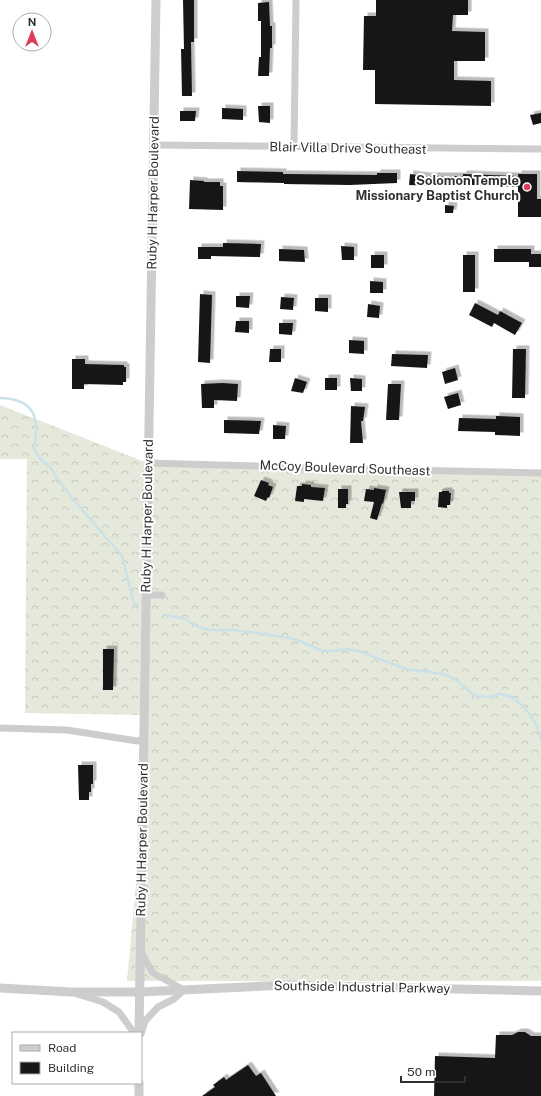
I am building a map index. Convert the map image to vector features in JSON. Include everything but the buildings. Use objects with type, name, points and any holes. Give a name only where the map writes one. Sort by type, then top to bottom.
[{"type":"street","name":"Ruby H Harper Boulevard","points":[[140,1032],[143,739],[156,0]]},
{"type":"street","points":[[294,147],[296,0]]},
{"type":"street","name":"Blair Villa Drive Southeast","points":[[154,145],[541,149]]},
{"type":"street","name":"McCoy Boulevard Southeast","points":[[148,463],[541,473]]},
{"type":"street","points":[[146,595],[162,595]]},
{"type":"street","points":[[0,728],[67,730],[137,741],[143,739]]},
{"type":"street","points":[[140,948],[146,963],[153,973],[184,990]]},
{"type":"street","name":"Southside Industrial Parkway","points":[[0,988],[71,992],[140,992],[286,985],[541,991]]},
{"type":"street","name":"Ruby H Harper Boulevard","points":[[141,1032],[145,1021],[158,1007],[174,999],[184,990]]},
{"type":"street","name":"Southside Industrial Parkway","points":[[71,992],[103,1002],[119,1012],[133,1032]]},
{"type":"street","points":[[139,1084],[139,1096]]},
{"type":"green space","points":[[0,405],[145,462],[541,475],[541,981],[127,981],[142,820],[145,715],[25,713],[27,459],[0,459]]},
{"type":"waterway","points":[[0,398],[12,399],[28,406],[35,419],[36,437],[34,448],[40,459],[50,467],[72,498],[122,556],[134,604],[138,605]]},
{"type":"waterway","points":[[167,615],[185,619],[196,626],[209,630],[234,630],[285,637],[297,640],[321,650],[333,651],[346,649],[358,651],[406,669],[444,674],[455,679],[475,696],[488,697],[500,694],[512,697],[522,705],[530,715],[537,726],[541,739]]},
{"type":"place","name":"Solomon Temple Missionary Baptist Church","points":[[527,187]]}]
